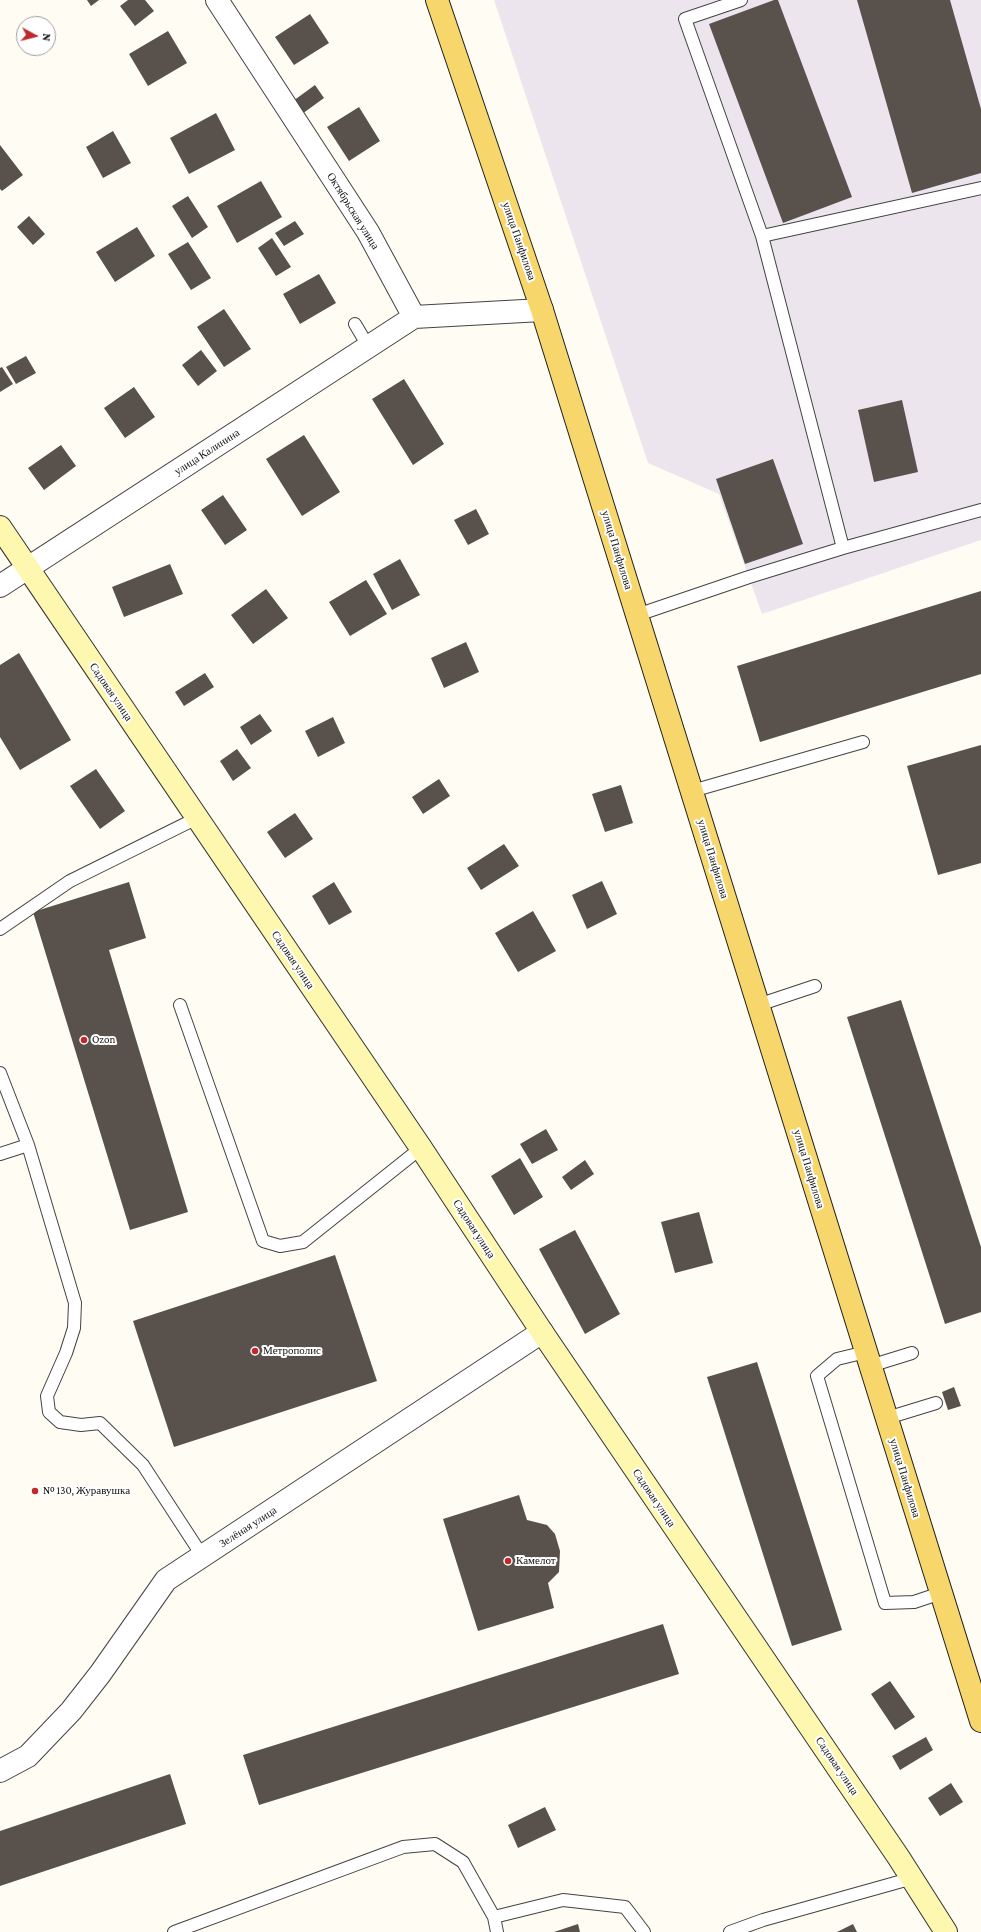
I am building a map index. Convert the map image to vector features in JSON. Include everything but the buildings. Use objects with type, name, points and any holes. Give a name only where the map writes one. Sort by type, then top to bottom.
[{"type":"main road","name":"улица Панфилова","points":[[437,0],[542,310],[981,1721]]},
{"type":"street","name":"Октябрьская улица","points":[[217,0],[368,232],[414,317]]},
{"type":"street","points":[[414,317],[542,310]]},
{"type":"street","name":"улица Калинина","points":[[0,586],[414,317]]},
{"type":"street","name":"Садовая улица","points":[[0,527],[422,1148],[542,1332],[913,1878],[946,1932]]},
{"type":"street","name":"Зелёная улица","points":[[0,1771],[28,1756],[71,1711],[100,1674],[166,1580],[542,1332]]},
{"type":"lane","points":[[741,0],[685,19],[762,236],[843,548]]},
{"type":"lane","points":[[762,236],[981,188]]},
{"type":"lane","points":[[355,324],[368,346]]},
{"type":"lane","points":[[637,615],[749,577],[843,548],[981,510]]},
{"type":"lane","points":[[692,791],[863,742]]},
{"type":"lane","points":[[0,929],[70,881],[197,818]]},
{"type":"lane","points":[[758,1005],[815,986]]},
{"type":"lane","points":[[180,1004],[263,1241],[280,1246],[303,1242],[422,1148]]},
{"type":"lane","points":[[0,1073],[28,1145],[75,1303],[74,1328],[66,1353],[47,1396],[49,1412],[60,1422],[81,1425],[100,1423],[143,1465],[203,1557]]},
{"type":"lane","points":[[0,1154],[28,1145]]},
{"type":"lane","points":[[912,1353],[868,1359],[837,1359],[817,1376],[885,1603],[914,1602],[941,1593]]},
{"type":"lane","points":[[887,1418],[936,1403]]},
{"type":"lane","points":[[174,1932],[403,1847],[435,1844],[463,1862],[494,1917],[497,1932]]},
{"type":"lane","points":[[730,1932],[763,1920],[913,1878]]},
{"type":"lane","points":[[494,1917],[563,1900],[625,1907],[644,1932]]},
{"type":"shaded area","points":[[494,0],[981,0],[981,540],[762,614],[719,494],[648,463]]},
{"type":"place","name":"Ozon","points":[[84,1040]]},
{"type":"place","name":"Метрополис","points":[[255,1351]]},
{"type":"place","name":"№ 130, Журавушка","points":[[35,1491]]},
{"type":"place","name":"Камелот","points":[[508,1561]]}]
